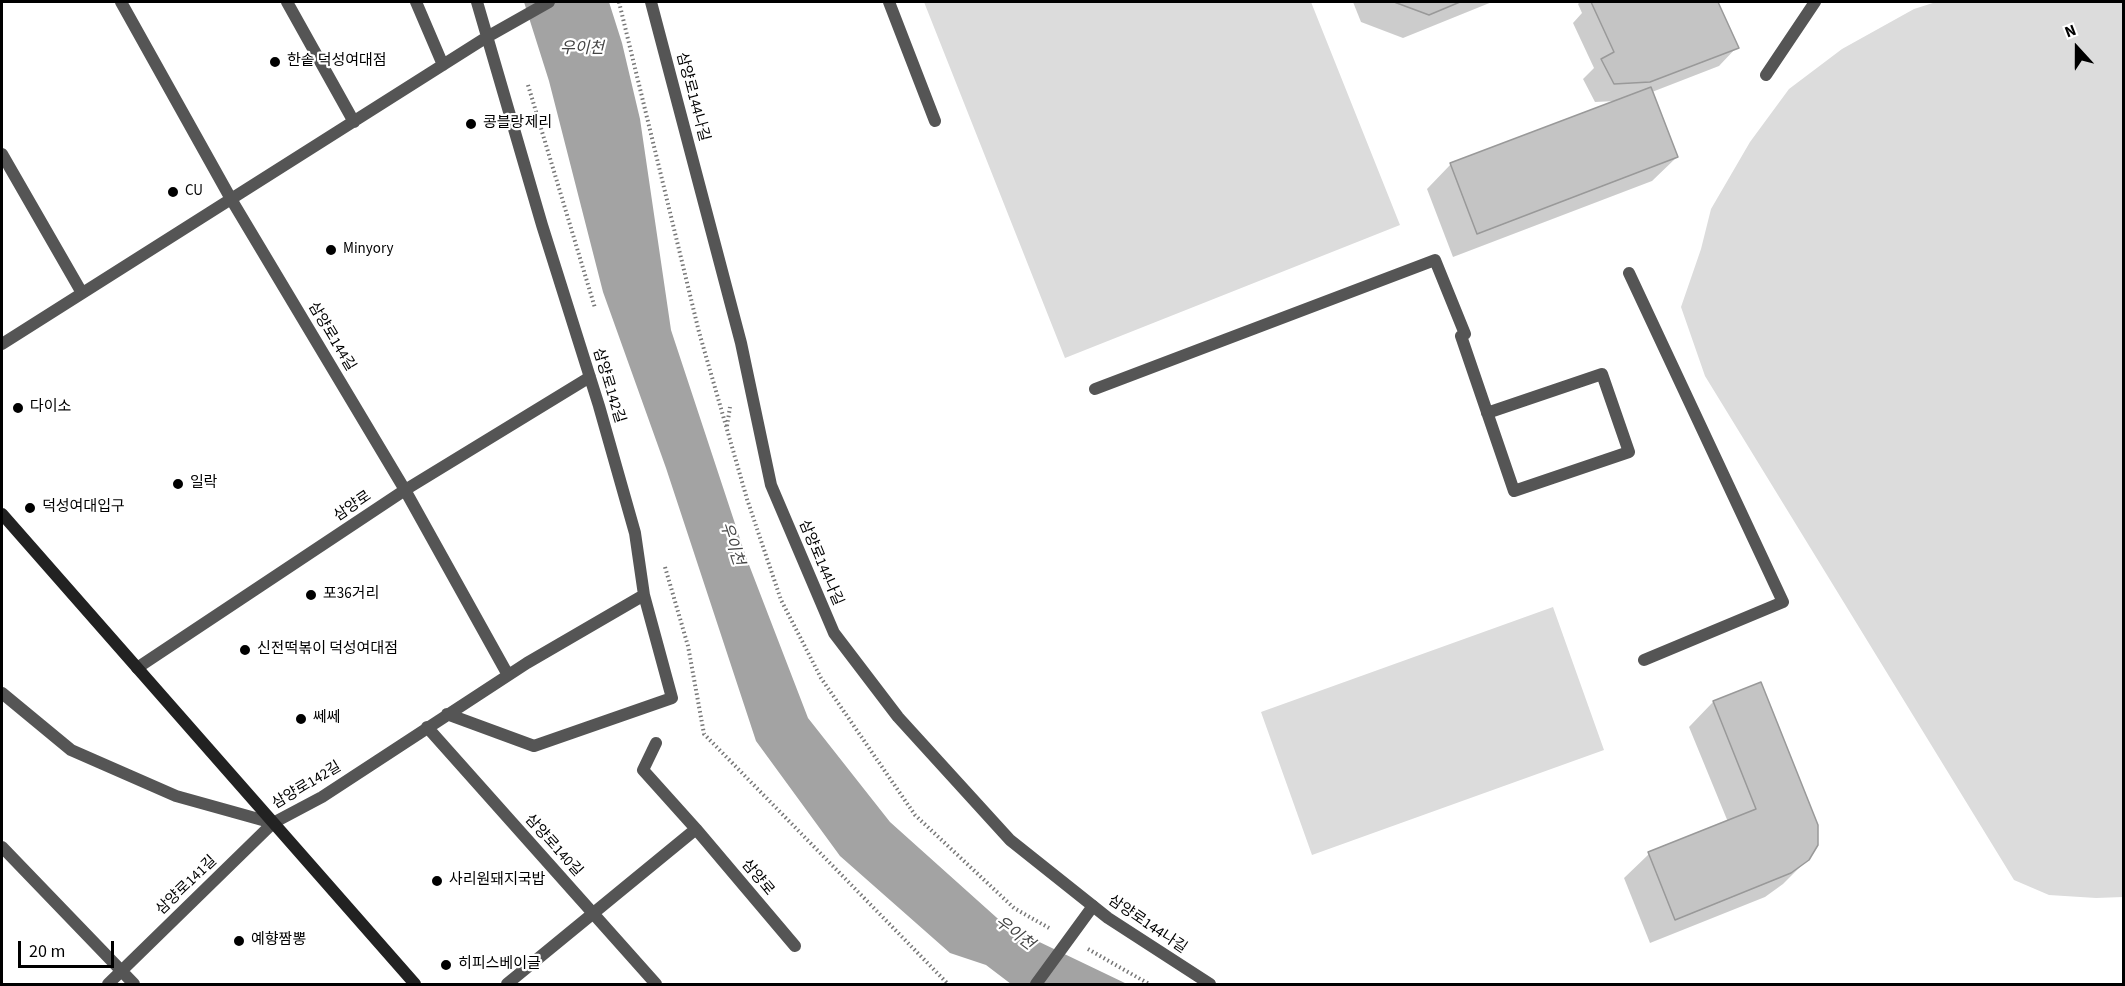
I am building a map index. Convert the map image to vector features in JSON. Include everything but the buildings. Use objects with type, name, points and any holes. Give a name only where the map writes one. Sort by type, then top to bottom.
[{"type":"main road","points":[[2,514],[415,984]]},
{"type":"street","name":"삼양로144길","points":[[121,2],[231,199],[405,490]]},
{"type":"street","points":[[287,2],[354,122]]},
{"type":"street","points":[[416,2],[443,65]]},
{"type":"street","points":[[477,2],[487,37]]},
{"type":"street","points":[[2,344],[487,37],[549,2]]},
{"type":"street","name":"삼양로144나길","points":[[651,2],[741,343],[771,485],[834,633],[898,717],[1010,840],[1093,906],[1210,984]]},
{"type":"street","points":[[889,2],[935,121]]},
{"type":"street","points":[[1766,75],[1815,2]]},
{"type":"street","name":"삼양로142길","points":[[273,823],[322,797],[508,675],[644,595],[635,533],[487,37]]},
{"type":"street","points":[[2,154],[82,293]]},
{"type":"street","points":[[1095,389],[1435,260],[1463,335],[1487,413],[1514,491],[1629,452],[1602,374],[1487,413]]},
{"type":"street","points":[[1629,273],[1783,602],[1644,660]]},
{"type":"street","name":"삼양로","points":[[137,668],[405,490],[590,377]]},
{"type":"street","points":[[405,490],[508,675]]},
{"type":"street","points":[[447,714],[534,746],[672,698],[644,595]]},
{"type":"street","points":[[2,693],[71,750],[176,796],[273,823]]},
{"type":"street","name":"삼양로140길","points":[[427,727],[656,984]]},
{"type":"street","name":"삼양로","points":[[656,744],[643,770],[795,946]]},
{"type":"street","name":"삼양로141길","points":[[108,984],[273,823]]},
{"type":"street","points":[[507,984],[696,829]]},
{"type":"street","points":[[2,847],[134,984]]},
{"type":"street","points":[[1036,984],[1093,906]]},
{"type":"path","points":[[619,2],[699,332],[727,427]]},
{"type":"path","points":[[497,72],[526,81],[596,314]]},
{"type":"path","points":[[663,560],[688,646],[704,734],[948,984]]},
{"type":"shaded area","points":[[924,2],[1311,2],[1400,225],[1065,358]]},
{"type":"shaded area","points":[[1936,2],[2123,2],[2123,897],[2049,895],[2014,880],[1705,376],[1681,307],[1701,249],[1711,209],[1750,142],[1789,89],[1842,49],[1914,9]]},
{"type":"shaded area","points":[[1553,607],[1604,750],[1312,855],[1261,712]]},
{"type":"water","name":"우이천","points":[[524,2],[609,2],[622,43],[640,119],[671,330],[746,557],[808,718],[890,822],[1006,926],[1127,984],[1011,984],[986,965],[950,953],[840,856],[756,741],[666,468],[603,292],[549,81]]},
{"type":"place","name":"한솥 덕성여대점","points":[[275,62]]},
{"type":"place","name":"콩블랑제리","points":[[471,124]]},
{"type":"place","name":"CU","points":[[173,192]]},
{"type":"place","name":"Minyory","points":[[331,250]]},
{"type":"place","name":"다이소","points":[[18,408]]},
{"type":"place","name":"일락","points":[[178,484]]},
{"type":"place","name":"덕성여대입구","points":[[30,508]]},
{"type":"place","name":"포36거리","points":[[311,595]]},
{"type":"place","name":"신전떡볶이 덕성여대점","points":[[245,650]]},
{"type":"place","name":"쎄쎄","points":[[301,719]]},
{"type":"place","name":"사리원돼지국밥","points":[[437,881]]},
{"type":"place","name":"예향짬뽕","points":[[239,941]]},
{"type":"place","name":"히피스베이글","points":[[446,965]]}]
